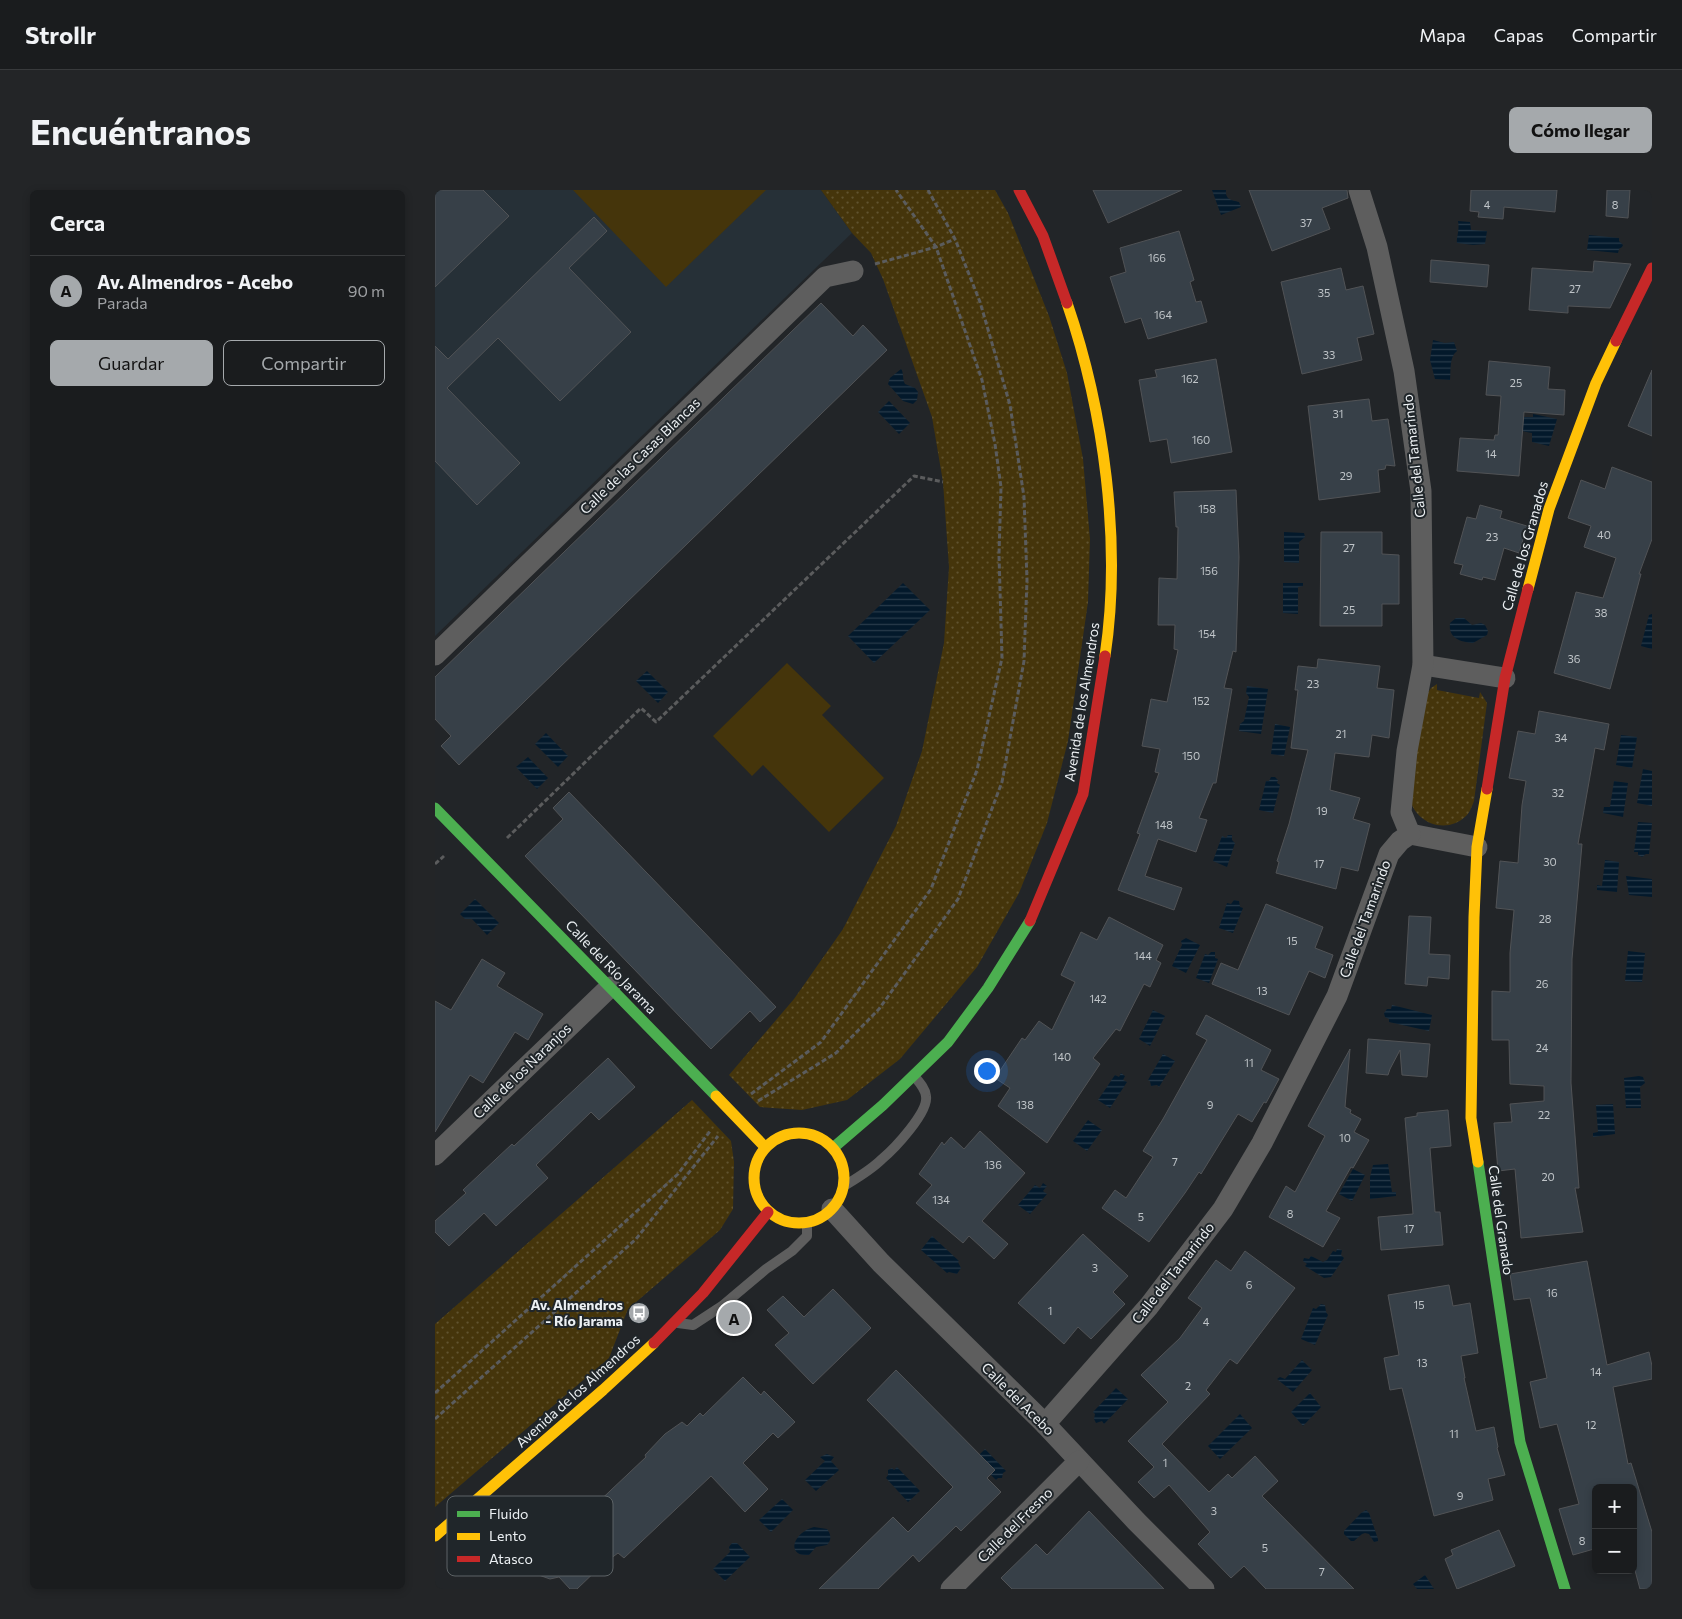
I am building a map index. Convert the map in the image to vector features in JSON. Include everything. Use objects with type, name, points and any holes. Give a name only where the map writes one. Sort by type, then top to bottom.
[{"type":"street","name":"Avenida de los Almendros","points":[[833,1148],[883,1105],[948,1042],[989,988],[1031,920],[1083,794],[1111,622],[1111,534],[1102,444],[1088,373],[1069,310],[1043,236],[1019,190]]},
{"type":"street","name":"Calle del Tamarindo","points":[[1045,1424],[1149,1306],[1223,1208],[1263,1143],[1337,996],[1389,854],[1400,841],[1410,834],[1401,812],[1407,751],[1423,665],[1420,482],[1404,371],[1377,247],[1359,190]]},
{"type":"street","name":"Calle de los Granados","points":[[1477,847],[1505,678],[1549,509],[1596,383],[1652,268]]},
{"type":"street","name":"Calle de las Casas Blancas","points":[[435,655],[825,277],[853,271]]},
{"type":"street","points":[[1423,665],[1505,678]]},
{"type":"street","name":"Calle del Río Jarama","points":[[435,808],[765,1147]]},
{"type":"street","points":[[1410,834],[1477,847]]},
{"type":"street","name":"Calle del Granado","points":[[1477,847],[1471,1118],[1520,1442],[1565,1589]]},
{"type":"street","name":"Calle de los Naranjos","points":[[435,1155],[610,988]]},
{"type":"street","points":[[805,1133],[825,1141],[833,1148],[844,1172],[844,1186],[832,1209],[821,1218],[807,1223],[779,1220],[768,1212],[757,1197],[753,1180],[754,1168],[758,1157],[765,1147],[783,1135],[805,1133]]},
{"type":"street","name":"Calle del Acebo","points":[[832,1209],[881,1263],[1045,1424],[1136,1521],[1204,1589]]},
{"type":"street","name":"Avenida de los Almendros","points":[[481,1496],[603,1390],[675,1323],[703,1293],[768,1212]]},
{"type":"street","name":"Calle del Fresno","points":[[951,1589],[1079,1460]]},
{"type":"street","name":"Avenida de los Almendros","points":[[435,1536],[447,1526]]},
{"type":"lane","points":[[844,1186],[883,1159],[908,1131],[923,1110],[927,1097],[923,1087],[913,1075]]},
{"type":"lane","points":[[675,1323],[693,1325],[723,1306],[766,1269],[792,1251],[807,1236],[807,1223]]},
{"type":"path","points":[[746,1098],[821,1042],[931,889],[977,770],[1002,658],[999,555],[1001,487],[995,444],[982,380],[936,248],[896,190]]},
{"type":"path","points":[[752,1105],[835,1053],[879,1009],[958,899],[1002,782],[1024,661],[1027,580],[1024,496],[1011,405],[980,302],[955,239],[928,190]]},
{"type":"path","points":[[853,271],[936,248],[955,239]]},
{"type":"path","points":[[507,838],[641,708],[656,722],[914,476],[943,482]]},
{"type":"path","points":[[435,864],[443,856]]},
{"type":"path","points":[[435,1392],[678,1174],[712,1128]]},
{"type":"path","points":[[435,1419],[636,1239],[719,1135]]},
{"type":"shaded area","points":[[435,190],[821,190],[852,233],[435,636]]},
{"type":"shaded area","points":[[573,190],[766,190],[666,287]]},
{"type":"shaded area","points":[[821,190],[995,190],[1008,213],[1049,316],[1067,373],[1083,459],[1090,539],[1088,602],[1068,741],[1047,823],[1019,893],[977,967],[900,1059],[847,1100],[802,1110],[760,1107],[729,1075],[794,999],[843,929],[896,826],[922,751],[944,643],[949,567],[943,482],[932,417],[883,279],[871,253],[852,233]]},
{"type":"shaded area","points":[[787,663],[831,706],[822,715],[884,778],[829,832],[763,765],[752,776],[713,736]]},
{"type":"shaded area","points":[[1437,684],[1437,690],[1479,698],[1480,692],[1487,703],[1474,801],[1467,815],[1459,822],[1449,825],[1431,823],[1423,819],[1411,803],[1409,793],[1427,694]]},
{"type":"shaded area","points":[[692,1100],[731,1141],[734,1162],[733,1209],[720,1230],[628,1309],[609,1358],[435,1507],[435,1324]]},
{"type":"water","points":[[1212,190],[1226,190],[1228,198],[1239,202],[1241,207],[1221,215]]},
{"type":"water","points":[[1458,221],[1470,222],[1471,230],[1487,231],[1485,244],[1457,243]]},
{"type":"water","points":[[1589,235],[1619,238],[1623,245],[1618,253],[1587,250]]},
{"type":"water","points":[[1433,340],[1445,343],[1454,342],[1457,351],[1452,360],[1450,380],[1435,379],[1430,360]]},
{"type":"water","points":[[901,369],[905,384],[915,388],[918,392],[917,400],[913,404],[903,401],[888,384],[890,378]]},
{"type":"water","points":[[889,401],[910,423],[899,434],[878,412]]},
{"type":"water","points":[[1533,414],[1557,419],[1549,446],[1532,442],[1532,433],[1522,431],[1523,417],[1533,417]]},
{"type":"water","points":[[1284,532],[1304,533],[1305,537],[1299,542],[1299,563],[1284,562]]},
{"type":"water","points":[[903,583],[930,610],[874,663],[848,636]]},
{"type":"water","points":[[1283,583],[1303,583],[1303,586],[1298,587],[1298,614],[1283,613]]},
{"type":"water","points":[[1652,614],[1652,649],[1641,646],[1649,615]]},
{"type":"water","points":[[1456,618],[1464,618],[1472,625],[1481,623],[1485,625],[1488,631],[1487,635],[1473,643],[1464,642],[1456,638],[1451,632],[1450,623]]},
{"type":"water","points":[[647,671],[668,692],[658,703],[636,681]]},
{"type":"water","points":[[1247,686],[1268,689],[1261,734],[1239,731],[1240,724],[1244,721],[1249,697],[1246,693]]},
{"type":"water","points":[[1275,724],[1290,727],[1284,756],[1271,754]]},
{"type":"water","points":[[546,733],[568,756],[558,767],[535,744]]},
{"type":"water","points":[[1621,735],[1637,737],[1632,768],[1616,765]]},
{"type":"water","points":[[528,757],[548,778],[537,789],[516,767]]},
{"type":"water","points":[[1643,769],[1652,771],[1652,806],[1637,803]]},
{"type":"water","points":[[1271,777],[1275,777],[1280,785],[1273,813],[1259,810],[1266,781],[1269,781]]},
{"type":"water","points":[[1614,781],[1628,783],[1623,817],[1603,813],[1604,807],[1610,807]]},
{"type":"water","points":[[1638,822],[1652,823],[1649,854],[1642,857],[1638,855],[1638,852],[1634,852]]},
{"type":"water","points":[[1228,835],[1232,835],[1232,840],[1235,843],[1227,867],[1213,861],[1222,836],[1226,838]]},
{"type":"water","points":[[1605,860],[1619,862],[1617,892],[1597,890],[1597,885],[1602,886]]},
{"type":"water","points":[[1626,876],[1652,879],[1652,897],[1629,895]]},
{"type":"water","points":[[475,899],[499,923],[487,935],[472,919],[465,919],[460,914]]},
{"type":"water","points":[[1234,900],[1239,901],[1240,907],[1243,908],[1233,933],[1219,928],[1227,903],[1231,904]]},
{"type":"water","points":[[1186,938],[1200,945],[1186,973],[1172,966],[1182,945],[1181,941]]},
{"type":"water","points":[[1628,951],[1645,953],[1642,982],[1625,981]]},
{"type":"water","points":[[1211,952],[1215,952],[1215,958],[1218,959],[1209,983],[1196,978],[1205,954],[1208,955]]},
{"type":"water","points":[[1392,1005],[1432,1015],[1429,1031],[1389,1022],[1384,1013],[1387,1009],[1391,1009]]},
{"type":"water","points":[[1153,1010],[1165,1016],[1150,1046],[1139,1039]]},
{"type":"water","points":[[1163,1054],[1175,1061],[1159,1087],[1157,1085],[1151,1086],[1148,1080]]},
{"type":"water","points":[[1121,1073],[1125,1076],[1123,1080],[1127,1082],[1110,1108],[1098,1100],[1115,1075],[1119,1077]]},
{"type":"water","points":[[1643,1077],[1645,1083],[1640,1087],[1641,1108],[1626,1108],[1624,1078]]},
{"type":"water","points":[[1613,1104],[1615,1134],[1593,1137],[1593,1133],[1598,1132],[1596,1105]]},
{"type":"water","points":[[1088,1120],[1102,1130],[1087,1151],[1073,1141]]},
{"type":"water","points":[[1388,1164],[1392,1192],[1396,1192],[1396,1196],[1370,1199],[1370,1177],[1373,1165]]},
{"type":"water","points":[[1353,1169],[1365,1175],[1352,1201],[1339,1194]]},
{"type":"water","points":[[1043,1183],[1047,1186],[1043,1191],[1047,1194],[1030,1214],[1018,1205],[1035,1185],[1040,1188]]},
{"type":"water","points":[[932,1236],[959,1261],[961,1268],[957,1274],[947,1273],[921,1250]]},
{"type":"water","points":[[1337,1249],[1342,1250],[1341,1255],[1344,1258],[1331,1277],[1324,1278],[1305,1266],[1307,1264],[1303,1261],[1304,1258],[1309,1259],[1311,1256],[1323,1262],[1327,1260],[1333,1251],[1336,1252]]},
{"type":"water","points":[[1321,1304],[1325,1305],[1328,1315],[1315,1345],[1301,1339],[1313,1308],[1316,1309]]},
{"type":"water","points":[[1302,1360],[1312,1370],[1293,1392],[1277,1379],[1280,1377],[1285,1379]]},
{"type":"water","points":[[1116,1388],[1128,1399],[1104,1424],[1102,1421],[1096,1423],[1093,1412]]},
{"type":"water","points":[[1310,1393],[1321,1407],[1303,1426],[1291,1412]]},
{"type":"water","points":[[1240,1414],[1252,1428],[1220,1459],[1208,1446]]},
{"type":"water","points":[[985,1449],[1006,1471],[1003,1473],[1002,1478],[996,1480],[975,1459]]},
{"type":"water","points":[[827,1454],[834,1457],[831,1461],[839,1470],[816,1491],[805,1480],[825,1461],[820,1457]]},
{"type":"water","points":[[897,1467],[920,1491],[908,1502],[886,1478],[888,1470],[892,1468],[894,1470]]},
{"type":"water","points":[[782,1499],[793,1510],[771,1532],[759,1520]]},
{"type":"water","points":[[1366,1510],[1369,1513],[1378,1541],[1374,1542],[1369,1534],[1365,1533],[1351,1541],[1344,1534],[1344,1531]]},
{"type":"water","points":[[814,1527],[827,1529],[830,1541],[827,1545],[816,1547],[809,1555],[802,1555],[795,1549],[797,1539],[801,1534]]},
{"type":"water","points":[[732,1543],[737,1543],[750,1557],[725,1581],[713,1569],[730,1552],[729,1547]]},
{"type":"water","points":[[1425,1575],[1434,1589],[1417,1589],[1413,1584]]},
{"type":"building","points":[[435,190],[483,190],[509,216],[435,287]]},
{"type":"building","points":[[1093,190],[1182,190],[1108,223]]},
{"type":"building","points":[[1249,190],[1347,190],[1348,198],[1322,208],[1330,229],[1272,251]]},
{"type":"building","points":[[1471,190],[1557,190],[1555,212],[1504,207],[1503,219],[1478,217],[1479,212],[1470,211]]},
{"type":"building","points":[[1607,190],[1630,190],[1628,218],[1606,216]]},
{"type":"building","points":[[594,217],[607,231],[569,268],[631,332],[560,401],[498,338],[447,388],[520,463],[477,505],[435,461],[435,346],[448,359]]},
{"type":"building","points":[[1179,231],[1194,280],[1190,282],[1196,302],[1201,301],[1207,322],[1148,339],[1141,318],[1125,323],[1110,277],[1126,272],[1120,248]]},
{"type":"building","points":[[1431,260],[1489,265],[1487,287],[1430,282]]},
{"type":"building","points":[[1594,261],[1631,264],[1610,308],[1568,306],[1568,313],[1529,310],[1532,268],[1593,272]]},
{"type":"building","points":[[1341,268],[1346,290],[1363,286],[1374,334],[1357,338],[1362,360],[1302,374],[1281,282]]},
{"type":"building","points":[[821,303],[853,336],[863,325],[887,350],[459,765],[441,746],[451,736],[435,719],[435,677]]},
{"type":"building","points":[[1216,359],[1232,452],[1171,463],[1167,439],[1150,442],[1139,380],[1157,377],[1155,370]]},
{"type":"building","points":[[1489,361],[1550,367],[1548,389],[1565,390],[1564,415],[1524,412],[1519,476],[1457,471],[1460,438],[1494,440],[1495,435],[1498,435],[1501,396],[1486,395]]},
{"type":"building","points":[[1652,370],[1652,436],[1628,426]]},
{"type":"building","points":[[1369,399],[1372,421],[1388,419],[1395,466],[1386,465],[1385,469],[1378,470],[1380,492],[1319,500],[1308,406]]},
{"type":"building","points":[[1612,467],[1652,482],[1652,539],[1639,574],[1641,574],[1610,689],[1554,673],[1576,592],[1603,598],[1616,558],[1584,547],[1591,526],[1568,518],[1581,480],[1605,489]]},
{"type":"building","points":[[1236,490],[1239,557],[1236,652],[1233,651],[1224,688],[1232,689],[1216,783],[1213,783],[1199,818],[1207,820],[1196,852],[1158,839],[1145,876],[1182,888],[1174,910],[1118,890],[1140,834],[1137,833],[1159,773],[1155,772],[1160,749],[1142,746],[1151,699],[1167,702],[1178,650],[1174,649],[1175,625],[1158,625],[1159,578],[1177,579],[1178,527],[1176,527],[1174,492]]},
{"type":"building","points":[[1480,505],[1502,511],[1500,518],[1527,526],[1519,553],[1504,548],[1495,580],[1483,577],[1482,580],[1460,574],[1463,565],[1454,563],[1467,517],[1476,519]]},
{"type":"building","points":[[1321,532],[1382,532],[1382,554],[1399,555],[1399,604],[1382,604],[1382,626],[1320,626]]},
{"type":"building","points":[[1318,659],[1380,666],[1377,688],[1394,690],[1389,738],[1372,735],[1369,757],[1335,753],[1330,790],[1360,798],[1353,819],[1370,824],[1358,871],[1341,867],[1336,889],[1276,873],[1279,862],[1277,861],[1289,824],[1308,750],[1291,748],[1298,690],[1295,690],[1298,666],[1317,668]]},
{"type":"building","points":[[1539,711],[1609,724],[1604,750],[1595,748],[1578,844],[1582,844],[1572,959],[1571,1083],[1579,1188],[1575,1188],[1583,1232],[1521,1238],[1515,1169],[1498,1171],[1494,1123],[1512,1122],[1510,1104],[1544,1101],[1544,1086],[1510,1084],[1509,1040],[1492,1040],[1492,991],[1510,992],[1510,953],[1514,910],[1496,908],[1500,861],[1518,863],[1522,805],[1526,781],[1509,778],[1518,731],[1535,734]]},
{"type":"building","points":[[569,792],[776,1007],[760,1022],[750,1011],[711,1049],[525,856],[563,819],[553,808]]},
{"type":"building","points":[[1266,904],[1323,927],[1315,948],[1333,955],[1325,978],[1309,971],[1289,1015],[1212,984],[1221,963],[1238,970]]},
{"type":"building","points":[[1409,916],[1431,917],[1429,954],[1450,955],[1449,979],[1428,977],[1427,986],[1405,984]]},
{"type":"building","points":[[1109,917],[1163,945],[1156,960],[1161,963],[1150,987],[1144,984],[1120,1031],[1116,1029],[1093,1058],[1100,1064],[1047,1143],[998,1106],[1010,1088],[995,1078],[1022,1038],[1025,1040],[1039,1021],[1052,1030],[1075,982],[1061,975],[1081,932],[1097,940]]},
{"type":"building","points":[[482,959],[505,973],[497,986],[543,1014],[528,1040],[515,1032],[483,1083],[470,1075],[435,1132],[435,1001],[451,1010]]},
{"type":"building","points":[[1206,1015],[1271,1050],[1261,1070],[1279,1079],[1266,1103],[1264,1102],[1252,1122],[1238,1114],[1201,1174],[1199,1172],[1149,1242],[1102,1208],[1115,1190],[1126,1198],[1153,1157],[1143,1151],[1207,1040],[1196,1034]]},
{"type":"building","points":[[1368,1039],[1430,1044],[1427,1077],[1402,1075],[1400,1050],[1388,1075],[1366,1073]]},
{"type":"building","points":[[1350,1049],[1345,1107],[1351,1110],[1350,1113],[1361,1119],[1354,1132],[1369,1140],[1326,1211],[1340,1218],[1323,1247],[1269,1217],[1286,1186],[1295,1192],[1325,1136],[1308,1126]]},
{"type":"building","points":[[608,1058],[635,1087],[599,1120],[591,1112],[536,1165],[548,1178],[496,1226],[484,1213],[449,1246],[435,1232],[435,1221],[466,1193],[463,1190],[512,1144],[514,1146]]},
{"type":"building","points":[[1448,1110],[1451,1146],[1430,1148],[1435,1212],[1440,1212],[1443,1245],[1381,1250],[1378,1217],[1413,1214],[1405,1118],[1417,1116],[1417,1113]]},
{"type":"building","points":[[980,1131],[1025,1173],[982,1221],[1008,1244],[994,1259],[969,1236],[963,1243],[916,1203],[932,1185],[919,1174],[942,1142],[944,1145],[951,1137],[964,1149]]},
{"type":"building","points":[[1083,1234],[1128,1276],[1113,1292],[1125,1304],[1091,1339],[1078,1327],[1064,1344],[1018,1303]]},
{"type":"building","points":[[1245,1251],[1295,1288],[1237,1364],[1230,1359],[1206,1390],[1210,1394],[1162,1444],[1209,1492],[1228,1474],[1232,1478],[1255,1456],[1278,1481],[1262,1496],[1354,1589],[1266,1589],[1244,1566],[1231,1578],[1198,1544],[1210,1532],[1169,1485],[1154,1498],[1138,1482],[1154,1467],[1128,1441],[1168,1402],[1141,1375],[1180,1338],[1202,1308],[1188,1298],[1216,1260],[1231,1271]]},
{"type":"building","points":[[1587,1261],[1607,1365],[1649,1352],[1652,1379],[1613,1387],[1628,1464],[1631,1463],[1652,1532],[1652,1589],[1640,1589],[1636,1574],[1637,1484],[1592,1484],[1592,1550],[1573,1555],[1559,1509],[1579,1504],[1557,1424],[1540,1428],[1530,1382],[1547,1378],[1530,1298],[1514,1300],[1510,1274]]},
{"type":"building","points":[[1449,1285],[1453,1306],[1470,1303],[1478,1353],[1461,1356],[1476,1431],[1494,1427],[1497,1448],[1505,1475],[1488,1479],[1493,1500],[1434,1516],[1402,1388],[1390,1390],[1384,1358],[1399,1355],[1388,1295]]},
{"type":"building","points":[[833,1289],[871,1328],[813,1384],[775,1345],[789,1333],[767,1310],[783,1296],[804,1317]]},
{"type":"building","points":[[896,1370],[995,1470],[987,1478],[1001,1492],[961,1531],[956,1526],[919,1562],[913,1555],[878,1589],[819,1589],[893,1517],[908,1532],[953,1487],[867,1400]]},
{"type":"building","points":[[743,1377],[761,1395],[764,1391],[795,1422],[778,1438],[773,1433],[743,1463],[768,1489],[745,1512],[711,1476],[624,1558],[618,1553],[613,1557],[613,1496],[605,1496],[646,1457],[645,1455],[665,1434],[682,1422],[687,1426],[700,1413],[703,1416]]},
{"type":"building","points":[[1089,1511],[1164,1589],[1012,1589],[1001,1578],[1036,1544],[1047,1555]]},
{"type":"building","points":[[1499,1530],[1515,1566],[1457,1589],[1445,1559],[1453,1555],[1451,1550]]},
{"type":"building","points":[[542,1576],[591,1576],[577,1589],[570,1589],[559,1577],[550,1579]]},
{"type":"traffic: fast","points":[[435,808],[716,1096]]},
{"type":"traffic: fast","points":[[833,1148],[883,1105],[948,1042],[988,988],[1030,921]]},
{"type":"traffic: fast","points":[[1478,1162],[1520,1442],[1565,1589]]},
{"type":"traffic: slow","points":[[1067,303],[1091,388],[1100,432],[1106,478],[1111,568],[1110,613],[1105,656]]},
{"type":"traffic: slow","points":[[1528,589],[1549,509],[1596,383],[1616,341]]},
{"type":"traffic: slow","points":[[1478,1162],[1471,1118],[1474,917],[1477,847],[1487,789]]},
{"type":"traffic: slow","points":[[716,1096],[765,1147]]},
{"type":"traffic: slow","points":[[799,1133],[816,1136],[831,1146],[841,1161],[844,1178],[841,1195],[831,1210],[816,1220],[799,1223],[782,1220],[767,1210],[757,1195],[754,1178],[757,1161],[767,1146],[782,1136],[799,1133]]},
{"type":"traffic: slow","points":[[481,1496],[654,1343]]},
{"type":"traffic: slow","points":[[435,1536],[447,1526]]},
{"type":"traffic: jam","points":[[1019,190],[1043,236],[1067,303]]},
{"type":"traffic: jam","points":[[1616,341],[1652,268]]},
{"type":"traffic: jam","points":[[1487,789],[1505,678],[1528,589]]},
{"type":"traffic: jam","points":[[1030,921],[1083,794],[1105,656]]},
{"type":"traffic: jam","points":[[654,1343],[703,1293],[768,1212]]},
{"type":"place","name":"Av. Almendros - Río Jarama","points":[[639,1313]]},
{"type":"place","name":"Av. Almendros - Acebo","points":[[734,1318]]}]
